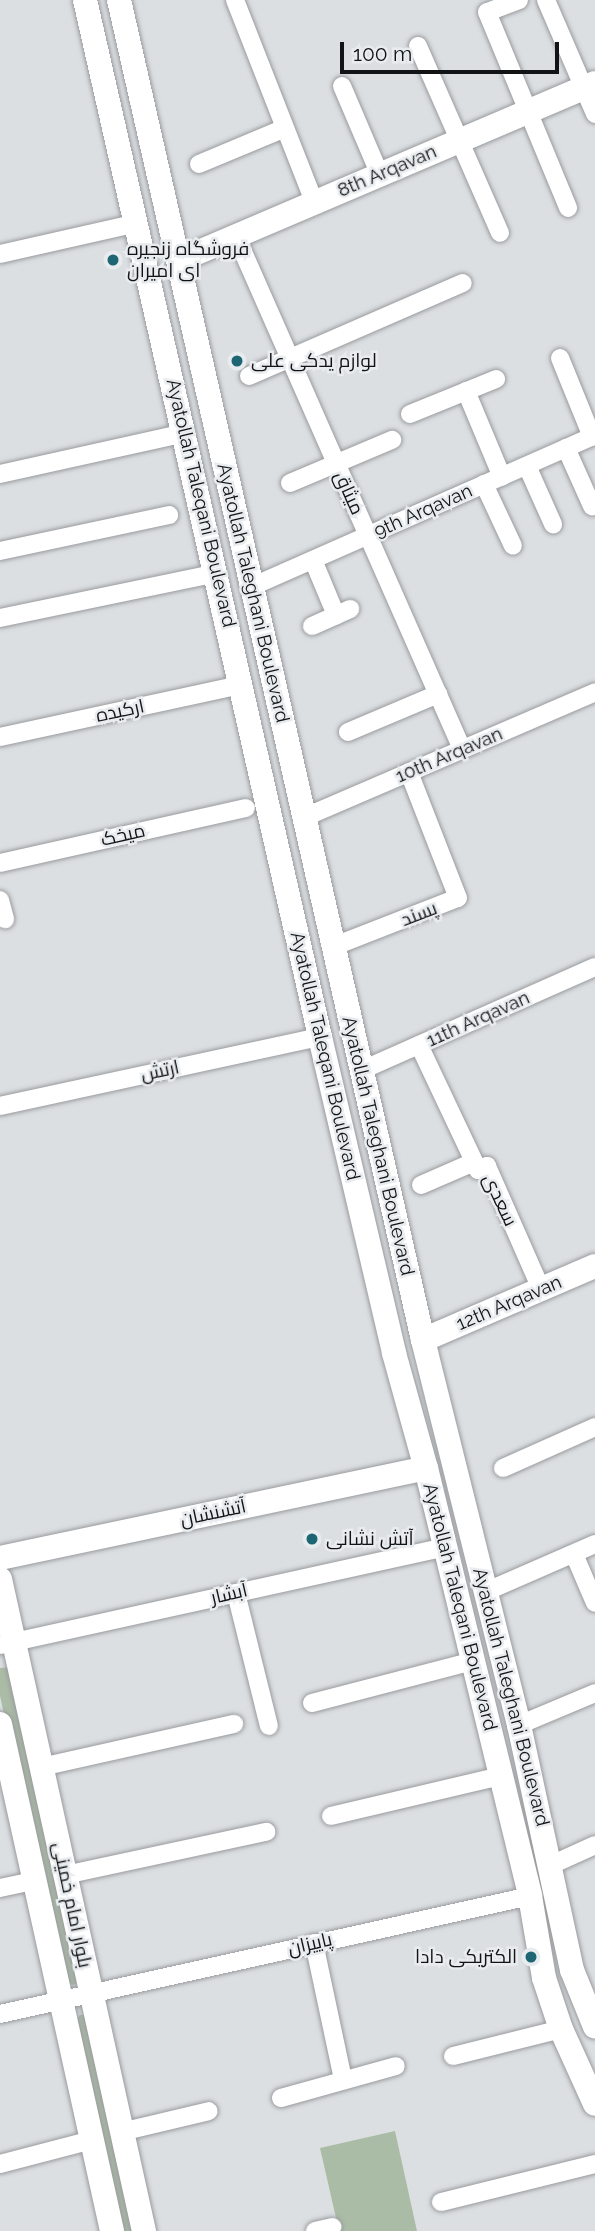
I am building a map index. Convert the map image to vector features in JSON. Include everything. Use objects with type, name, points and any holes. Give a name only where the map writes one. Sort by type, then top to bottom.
[{"type":"street","name":"Ayatollah Taleqani Boulevard","points":[[85,0],[138,223],[320,1037],[394,1353],[426,1468],[530,1896],[544,1978],[561,2029],[595,2104]]},
{"type":"street","points":[[118,0],[180,260]]},
{"type":"street","points":[[235,0],[314,202]]},
{"type":"street","points":[[519,0],[487,12],[568,208]]},
{"type":"street","points":[[546,0],[589,85],[595,114]]},
{"type":"street","points":[[418,46],[500,233]]},
{"type":"street","name":"8th Arqavan","points":[[180,260],[589,85]]},
{"type":"street","points":[[342,86],[380,175]]},
{"type":"street","points":[[199,164],[285,128]]},
{"type":"street","points":[[0,254],[138,223]]},
{"type":"street","name":"میثاق","points":[[236,236],[462,749]]},
{"type":"street","name":"Ayatollah Taleghani Boulevard","points":[[180,260],[251,587],[423,1340],[519,1725],[572,1970],[589,1996],[595,2027]]},
{"type":"street","points":[[249,376],[463,283]]},
{"type":"street","points":[[560,358],[593,436]]},
{"type":"street","points":[[410,414],[496,379]]},
{"type":"street","points":[[466,391],[502,477]]},
{"type":"street","points":[[0,474],[185,433]]},
{"type":"street","name":"9th Arqavan","points":[[251,587],[593,436]]},
{"type":"street","points":[[290,483],[392,440]]},
{"type":"street","points":[[566,448],[592,506]]},
{"type":"street","points":[[527,466],[552,524]]},
{"type":"street","points":[[484,484],[513,546]]},
{"type":"street","points":[[0,551],[169,515]]},
{"type":"street","points":[[312,626],[343,612],[313,560]]},
{"type":"street","points":[[0,618],[217,573]]},
{"type":"street","name":"ارکیده","points":[[0,737],[241,685]]},
{"type":"street","name":"10th Arqavan","points":[[303,818],[595,692]]},
{"type":"street","points":[[348,733],[438,694]]},
{"type":"street","name":"پسند","points":[[332,947],[458,898],[409,772]]},
{"type":"street","points":[[262,778],[294,773]]},
{"type":"street","name":"میخک","points":[[0,863],[246,808]]},
{"type":"street","points":[[0,900],[5,919]]},
{"type":"street","name":"11th Arqavan","points":[[360,1071],[595,967]]},
{"type":"street","name":"ارتش","points":[[0,1106],[320,1037]]},
{"type":"street","name":"سعدی","points":[[419,1045],[478,1170],[486,1167],[541,1289]]},
{"type":"street","points":[[421,1185],[474,1162]]},
{"type":"street","name":"12th Arqavan","points":[[423,1340],[595,1265]]},
{"type":"street","points":[[503,1468],[595,1427]]},
{"type":"street","name":"آتشنشان","points":[[0,1558],[426,1468]]},
{"type":"street","points":[[437,1516],[465,1509]]},
{"type":"street","points":[[485,1592],[595,1544]]},
{"type":"street","name":"آبشار","points":[[7,1644],[444,1547]]},
{"type":"street","points":[[574,1554],[595,1604]]},
{"type":"street","name":"بلوار امام خمینی","points":[[0,1579],[7,1644],[41,1767],[144,2231]]},
{"type":"street","points":[[236,1593],[270,1726]]},
{"type":"street","points":[[312,1703],[473,1661]]},
{"type":"street","points":[[519,1725],[595,1693]]},
{"type":"street","name":"بلوار امام خمینی","points":[[0,1724],[5,1773],[62,2000],[112,2231]]},
{"type":"street","points":[[41,1767],[234,1724]]},
{"type":"street","points":[[331,1816],[500,1776]]},
{"type":"street","points":[[65,1875],[266,1832]]},
{"type":"street","points":[[551,1865],[595,1846]]},
{"type":"street","points":[[0,1888],[34,1881]]},
{"type":"street","name":"پاییزان","points":[[0,2014],[530,1896]]},
{"type":"street","points":[[314,1942],[343,2080]]},
{"type":"street","points":[[453,2056],[561,2029]]},
{"type":"street","points":[[281,2098],[396,2066]]},
{"type":"street","points":[[121,2132],[209,2111]]},
{"type":"street","points":[[0,2164],[92,2140]]},
{"type":"street","points":[[441,2202],[595,2164]]},
{"type":"street","points":[[315,2231],[333,2227]]},
{"type":"green space","points":[[10,1667],[79,1982],[73,1985],[63,1979],[0,1696],[0,1668]]},
{"type":"green space","points":[[80,2015],[86,2015],[136,2231],[120,2231],[76,2020]]},
{"type":"green space","points":[[395,2131],[417,2231],[339,2231],[320,2148]]},
{"type":"place","name":"فروشگاه زنجیره ای امیران","points":[[113,260]]},
{"type":"place","name":"لوازم یدکی علی","points":[[237,361]]},
{"type":"place","name":"آتش نشانی","points":[[312,1539]]},
{"type":"place","name":"الکتریکی دادا","points":[[531,1957]]}]
